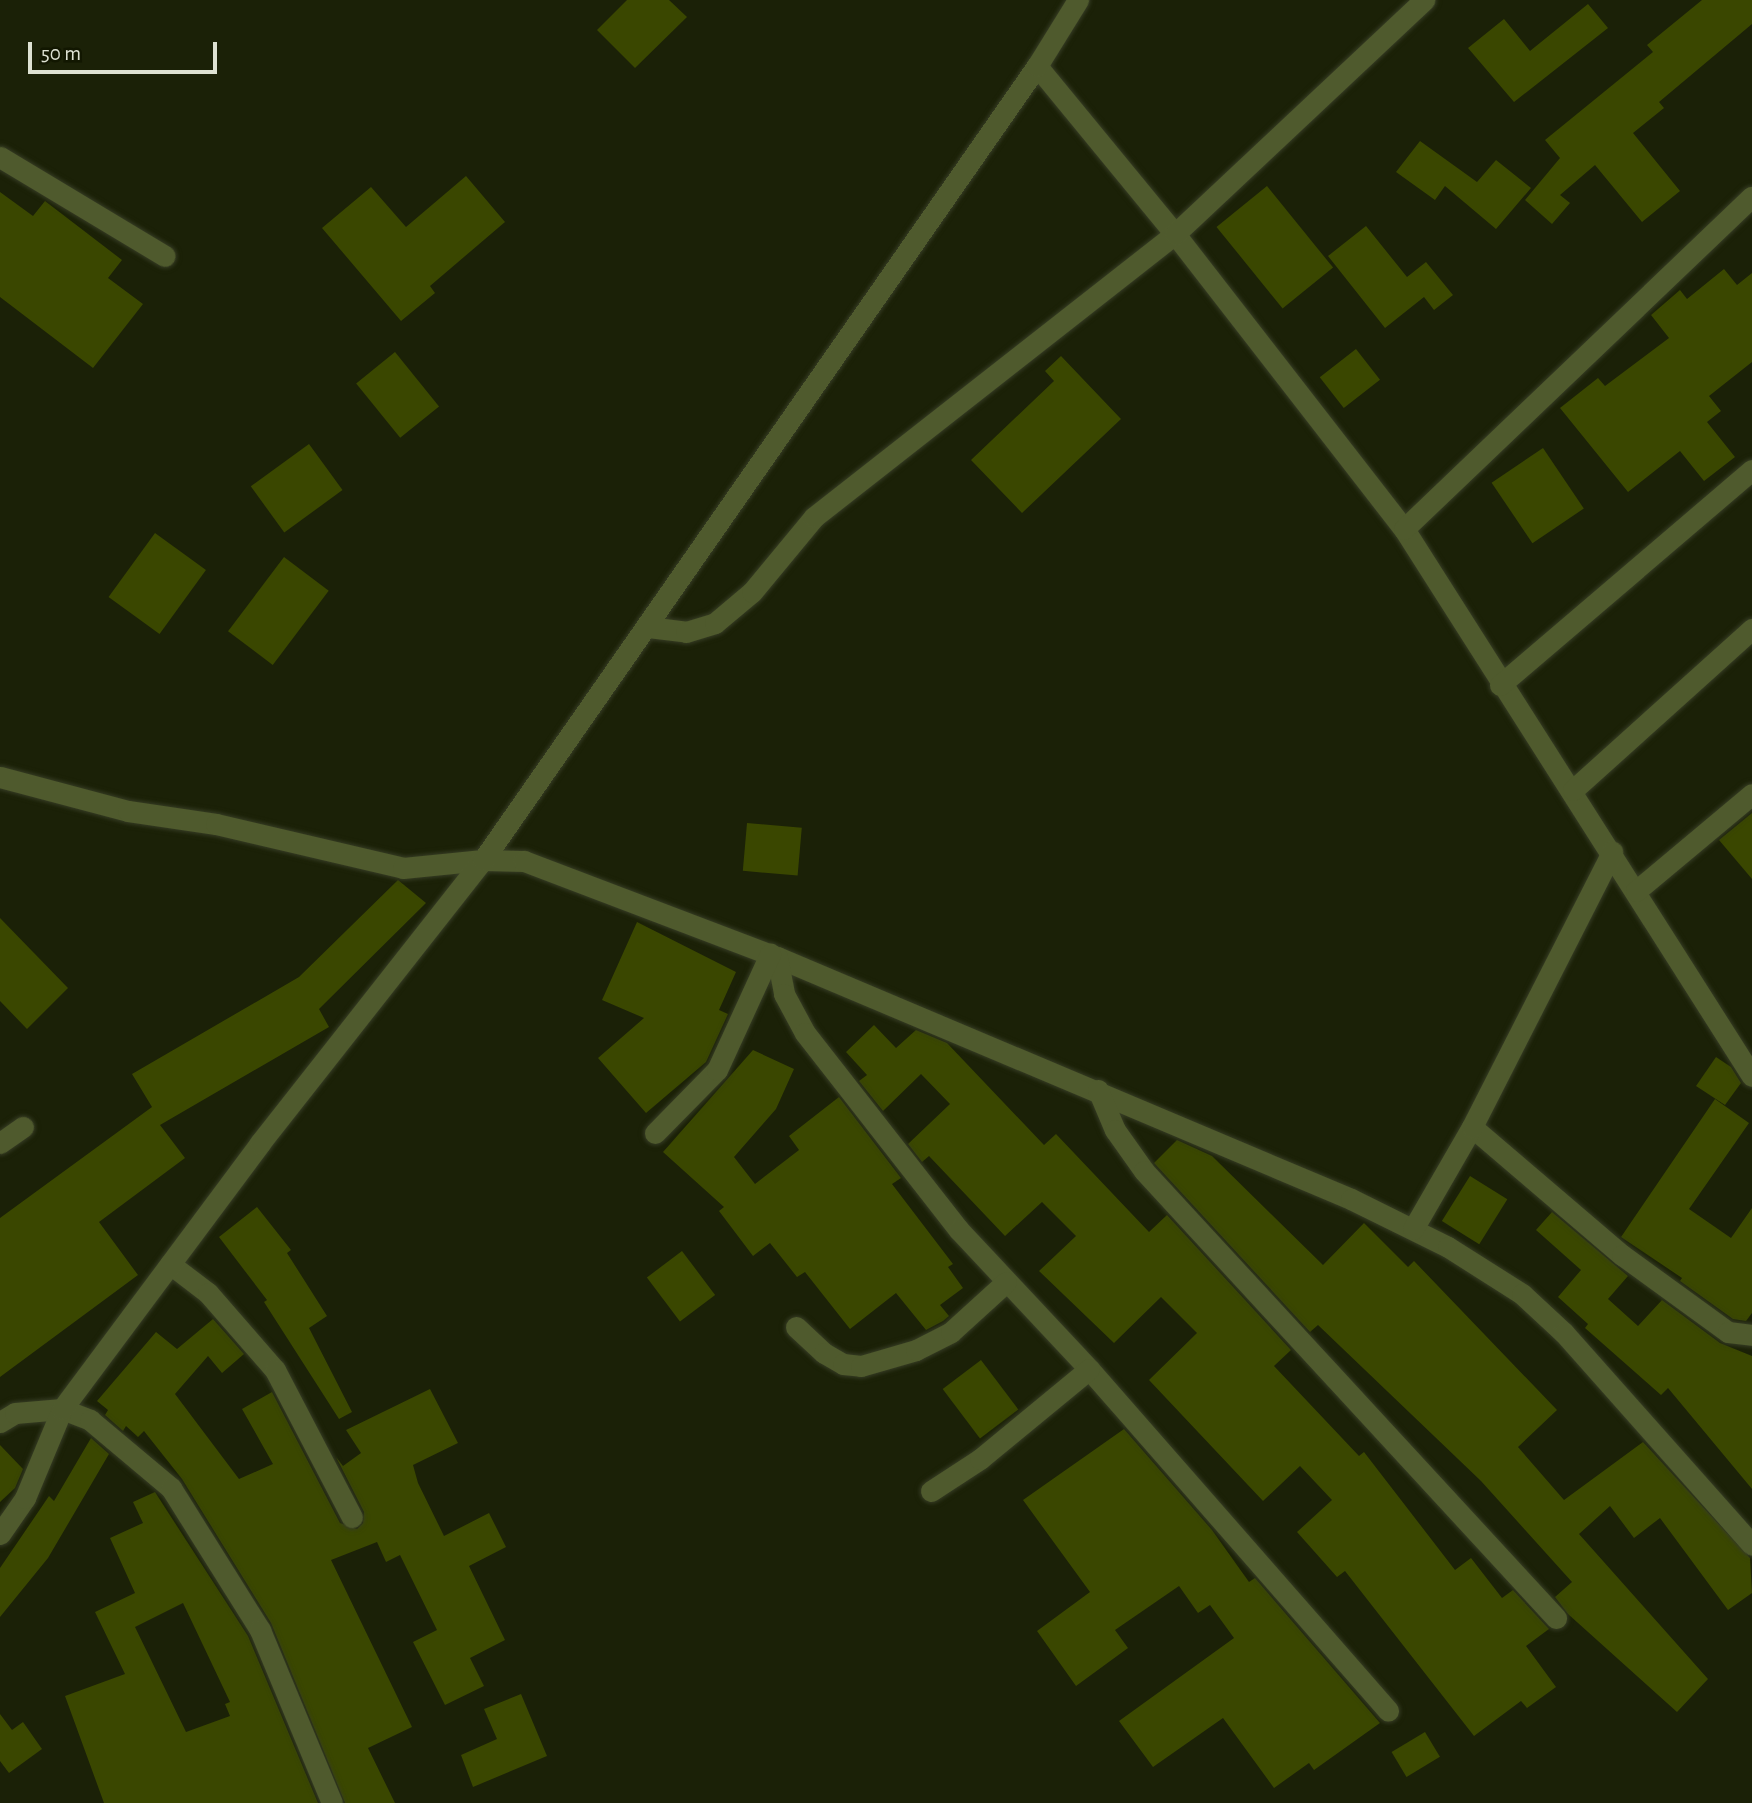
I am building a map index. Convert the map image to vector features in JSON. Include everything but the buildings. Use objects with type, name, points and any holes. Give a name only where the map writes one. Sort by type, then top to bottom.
[{"type":"street","points":[[648,627],[686,632],[715,623],[752,592],[814,517],[1175,234],[1424,0]]},
{"type":"street","points":[[0,1534],[25,1498],[62,1409],[170,1264],[483,860],[1037,66],[1077,1]]},
{"type":"street","points":[[1037,66],[1175,234],[1404,529],[1500,685],[1573,790],[1752,1076]]},
{"type":"street","points":[[0,157],[165,256]]},
{"type":"street","points":[[1404,529],[1752,197]]},
{"type":"street","points":[[1500,685],[1752,470]]},
{"type":"street","points":[[1573,790],[1752,629]]},
{"type":"street","points":[[0,777],[128,811],[216,824],[403,868],[483,860],[524,861],[774,955],[1098,1090],[1413,1229],[1522,1294],[1564,1333],[1752,1545]]},
{"type":"street","points":[[1636,891],[1752,794]]},
{"type":"street","points":[[1413,1229],[1472,1127],[1612,852]]},
{"type":"street","points":[[655,1133],[717,1070],[774,955]]},
{"type":"street","points":[[774,955],[783,994],[805,1033],[959,1230],[1089,1369],[1388,1712]]},
{"type":"street","points":[[1098,1090],[1115,1130],[1144,1171],[1556,1618]]},
{"type":"street","points":[[0,1143],[23,1127]]},
{"type":"street","points":[[1472,1127],[1622,1255],[1728,1332],[1752,1335]]},
{"type":"street","points":[[170,1264],[208,1293],[275,1370],[352,1517]]},
{"type":"street","points":[[796,1327],[824,1353],[843,1364],[861,1366],[916,1350],[951,1332],[1006,1282]]},
{"type":"street","points":[[931,1490],[981,1459],[1089,1369]]},
{"type":"street","points":[[0,1422],[15,1413],[62,1409],[90,1420],[171,1488],[260,1630],[332,1803]]}]
